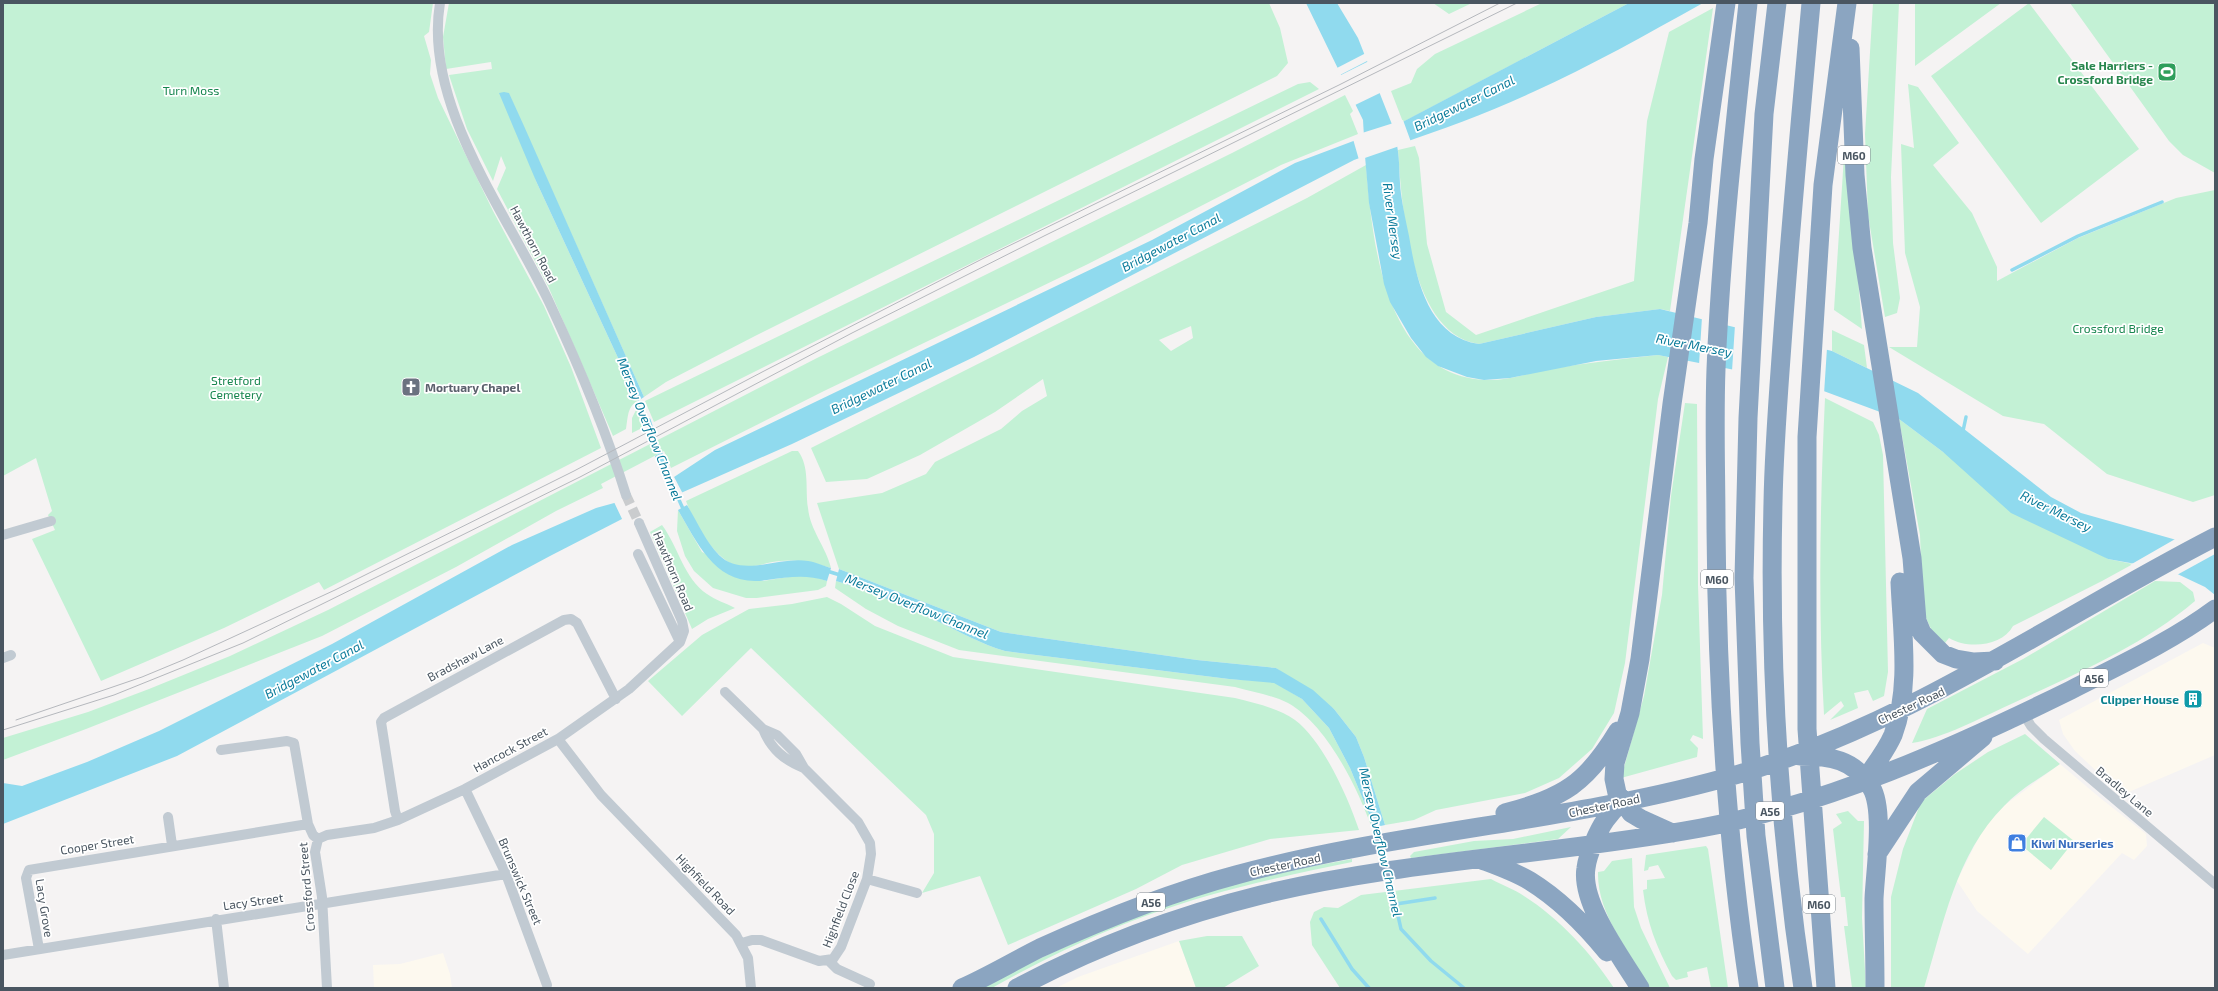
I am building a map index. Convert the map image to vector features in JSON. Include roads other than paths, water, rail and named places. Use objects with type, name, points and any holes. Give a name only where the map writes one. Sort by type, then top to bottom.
[{"type":"highway","points":[[1672,833],[1641,819],[1631,812],[1622,802],[1617,793],[1614,779],[1615,763],[1630,713],[1640,659],[1672,404],[1698,223],[1704,159],[1726,3]]},
{"type":"highway","points":[[1698,223],[1713,156],[1737,3]]},
{"type":"highway","name":"M60","points":[[1748,3],[1722,268],[1716,408],[1717,620],[1723,750],[1730,843],[1749,988]]},
{"type":"highway","name":"M60","points":[[1775,988],[1756,836],[1750,743],[1744,578],[1748,418],[1764,114],[1777,3]]},
{"type":"highway","name":"M60","points":[[1803,988],[1792,914],[1783,828],[1776,737],[1772,580],[1776,427],[1786,281],[1811,3]]},
{"type":"highway","name":"M60","points":[[1826,988],[1812,820],[1807,729],[1807,437],[1816,288],[1829,132],[1847,3]]},
{"type":"highway","name":"M60","points":[[1847,3],[1855,175],[1862,248],[1912,558],[1917,621],[1922,634],[1938,651],[1956,659],[1974,662],[1996,661]]},
{"type":"highway","name":"M60","points":[[1896,463],[1904,677],[1901,711]]},
{"type":"highway","name":"Chester Road","points":[[962,988],[1036,950],[1104,920],[1164,897],[1237,875],[1353,850],[1622,802],[1737,774],[1792,756],[1901,711],[1996,661],[2110,595],[2215,537]]},
{"type":"highway","name":"Chester Road","points":[[1017,988],[1104,945],[1185,917],[1262,895],[1414,867],[1593,845],[1672,833],[1764,813],[1865,779],[2001,723],[2105,673],[2185,629],[2215,609]]},
{"type":"highway","points":[[1875,988],[1874,898],[1877,854],[1877,810],[1872,788],[1865,779],[1892,736],[1901,711]]},
{"type":"highway","points":[[1408,840],[1546,801],[1565,791],[1590,772],[1630,713]]},
{"type":"highway","points":[[1877,854],[1914,796],[2001,723]]},
{"type":"highway","name":"A56","points":[[1792,756],[1824,756],[1843,761],[1865,779]]},
{"type":"highway","name":"A56","points":[[1593,845],[1603,822],[1611,811],[1622,802]]},
{"type":"highway","points":[[1593,845],[1585,868],[1589,897],[1599,921],[1640,988]]},
{"type":"highway","points":[[1480,859],[1532,882],[1562,905],[1591,933],[1618,965],[1634,988]]},
{"type":"street","name":"Hawthorn Road","points":[[440,3],[437,50],[450,103],[493,196],[550,303],[597,416],[626,495]]},
{"type":"street","points":[[3,535],[51,521]]},
{"type":"street","name":"Hawthorn Road","points":[[639,523],[682,621],[684,631]]},
{"type":"street","name":"Hawthorn Road","points":[[638,554],[680,642]]},
{"type":"street","name":"Bradshaw Lane","points":[[398,820],[395,811],[381,722],[384,718],[414,700],[564,620],[571,619],[580,628],[616,698]]},
{"type":"street","name":"Hancock Street","points":[[318,839],[327,835],[369,829],[398,820],[465,789],[558,739],[640,679],[680,642],[684,631]]},
{"type":"street","name":"Highfield Close","points":[[725,692],[763,729],[777,735],[782,739],[796,754],[804,768],[865,832],[870,843],[871,854],[867,879],[838,954],[829,961]]},
{"type":"street","name":"Bradley Lane","points":[[2023,713],[2031,726],[2044,739],[2215,884]]},
{"type":"street","name":"Highfield Road","points":[[558,739],[601,795],[726,923],[742,943],[748,958],[751,988]]},
{"type":"street","name":"Crossford Street","points":[[221,750],[287,741],[294,743],[308,824],[313,835],[318,839],[315,852],[322,903],[327,988]]},
{"type":"street","name":"Brunswick Street","points":[[465,789],[506,874],[547,985]]},
{"type":"street","points":[[168,817],[172,846]]},
{"type":"street","name":"Cooper Street","points":[[27,872],[32,868],[308,824]]},
{"type":"street","name":"Lacy Grove","points":[[27,872],[26,878],[38,949]]},
{"type":"street","name":"Lacy Street","points":[[3,955],[216,919],[506,874]]},
{"type":"street","points":[[867,879],[917,893]]},
{"type":"street","points":[[216,919],[224,988]]},
{"type":"street","points":[[742,943],[752,940],[761,940],[818,961],[829,961],[840,971],[870,984]]},
{"type":"water","points":[[1306,3],[1337,3],[1358,38],[1393,127],[1629,3],[1703,3],[1555,82],[1483,114],[1397,145],[1401,194],[1416,270],[1421,287],[1436,318],[1448,330],[1462,339],[1479,344],[1596,317],[1660,309],[1832,351],[1918,393],[2051,497],[2081,513],[2173,539],[2215,554],[2215,595],[2205,587],[2169,570],[2108,559],[2011,513],[1943,452],[1899,419],[1802,383],[1658,355],[1596,361],[1510,378],[1484,380],[1467,377],[1438,366],[1426,357],[1411,338],[1390,302],[1384,284],[1369,203],[1365,156],[1354,160],[974,357],[792,444],[622,519],[177,756],[3,824],[3,783],[22,786],[87,762],[159,731],[332,644],[512,545],[596,508],[636,497],[674,477],[715,450],[1152,240],[1295,163],[1364,137],[1363,120]]},
{"type":"water","points":[[499,93],[509,93],[644,397],[638,401],[536,181]]},
{"type":"water","points":[[662,452],[671,476],[664,480],[655,456]]},
{"type":"water","points":[[687,505],[710,544],[719,555],[728,562],[750,566],[797,560],[811,562],[831,568],[827,581],[812,577],[797,577],[750,581],[735,578],[722,571],[702,550],[678,510]]},
{"type":"water","points":[[839,569],[1001,632],[1197,660],[1276,668],[1313,690],[1334,709],[1356,737],[1364,757],[1385,825],[1372,828],[1369,814],[1350,768],[1329,728],[1302,699],[1274,683],[1229,679],[1005,651],[979,641],[888,599],[836,581]]},
{"type":"waterway","points":[[2012,270],[2078,236],[2162,202]]},
{"type":"waterway","points":[[1963,431],[1966,417]]},
{"type":"waterway","name":"Mersey Overflow Channel","points":[[649,420],[661,458]]},
{"type":"waterway","name":"Mersey Overflow Channel","points":[[675,491],[684,511]]},
{"type":"waterway","name":"Mersey Overflow Channel","points":[[827,571],[840,575]]},
{"type":"waterway","name":"Mersey Overflow Channel","points":[[1377,823],[1381,838]]},
{"type":"waterway","name":"Mersey Overflow Channel","points":[[1383,848],[1387,866]]},
{"type":"waterway","name":"Mersey Overflow Channel","points":[[1389,876],[1401,929],[1431,961],[1464,988]]},
{"type":"waterway","points":[[1396,904],[1435,898]]},
{"type":"waterway","points":[[1321,919],[1352,969],[1369,988]]},
{"type":"tunnel","points":[[626,495],[639,523]]},
{"type":"tram line","points":[[16,720],[142,677],[183,660],[335,590],[574,471],[984,258],[1339,85],[1500,3]]},
{"type":"tram line","points":[[3,730],[114,695],[243,643],[580,477],[852,333],[1044,236],[1517,3]]},
{"type":"place","name":"Sale Harriers - Crossford Bridge","points":[[2167,72]]},
{"type":"place","name":"Mortuary Chapel","points":[[411,387]]},
{"type":"place","name":"Clipper House","points":[[2193,699]]},
{"type":"place","name":"Kiwi Nurseries","points":[[2017,843]]},
{"type":"park label","name":"Turn Moss","points":[[191,90]]},
{"type":"park label","name":"Crossford Bridge","points":[[2118,328]]},
{"type":"park label","name":"Stretford Cemetery","points":[[236,387]]},
{"type":"water label","name":"Bridgewater Canal","points":[[1464,103]]},
{"type":"water label","name":"River Mersey","points":[[1393,221]]},
{"type":"water label","name":"Bridgewater Canal","points":[[1171,242]]},
{"type":"water label","name":"River Mersey","points":[[1694,345]]},
{"type":"water label","name":"Bridgewater Canal","points":[[881,386]]},
{"type":"water label","name":"River Mersey","points":[[2056,511]]},
{"type":"water label","name":"Bridgewater Canal","points":[[314,669]]}]
